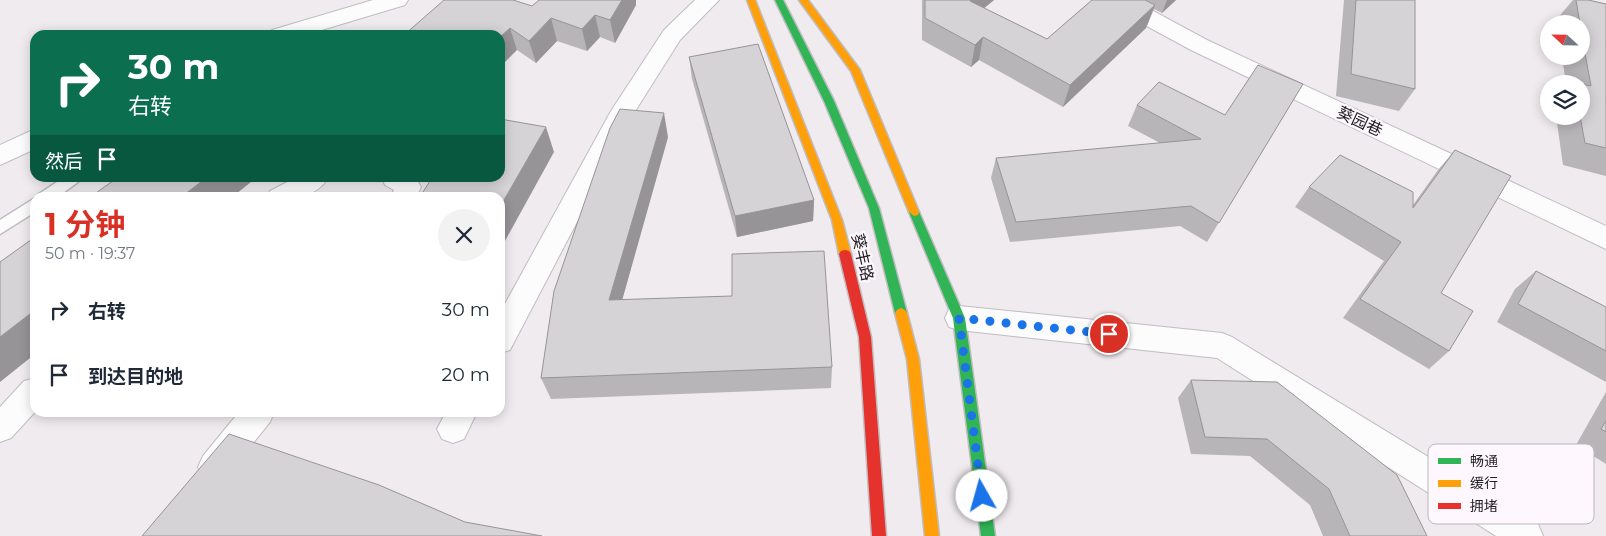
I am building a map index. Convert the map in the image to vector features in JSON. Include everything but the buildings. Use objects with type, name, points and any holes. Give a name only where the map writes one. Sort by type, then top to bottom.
[{"type":"main road","name":"葵丰路","points":[[751,0],[837,220],[850,274],[865,337],[879,536]]},
{"type":"main road","points":[[803,0],[856,70],[959,318],[988,536]]},
{"type":"main road","points":[[779,2],[829,101],[874,208],[913,359],[932,536]]},
{"type":"street","points":[[297,30],[397,0]]},
{"type":"street","points":[[505,331],[622,111],[672,35],[708,0]]},
{"type":"street","name":"葵园巷","points":[[1116,0],[1199,45],[1606,238]]},
{"type":"street","points":[[0,156],[30,141]]},
{"type":"street","points":[[290,192],[308,182]]},
{"type":"street","points":[[400,182],[408,187],[406,192]]},
{"type":"street","points":[[959,318],[1222,346],[1428,475]]},
{"type":"street","points":[[0,428],[30,396]]},
{"type":"street","points":[[196,490],[254,417]]},
{"type":"street","points":[[1507,524],[1526,536]]},
{"type":"lane","points":[[53,192],[67,182]]},
{"type":"lane","points":[[0,228],[30,207]]},
{"type":"traffic: fast","points":[[779,0],[829,101],[874,208],[901,313]]},
{"type":"traffic: fast","points":[[914,212],[959,318],[988,536]]},
{"type":"traffic: slow","points":[[751,0],[837,220],[845,254]]},
{"type":"traffic: slow","points":[[803,0],[855,70],[914,212]]},
{"type":"traffic: slow","points":[[901,313],[913,359],[932,536]]},
{"type":"traffic: jam","points":[[845,254],[865,337],[879,536]]},
{"type":"route","points":[[982,496],[959,318],[1109,334]]}]
